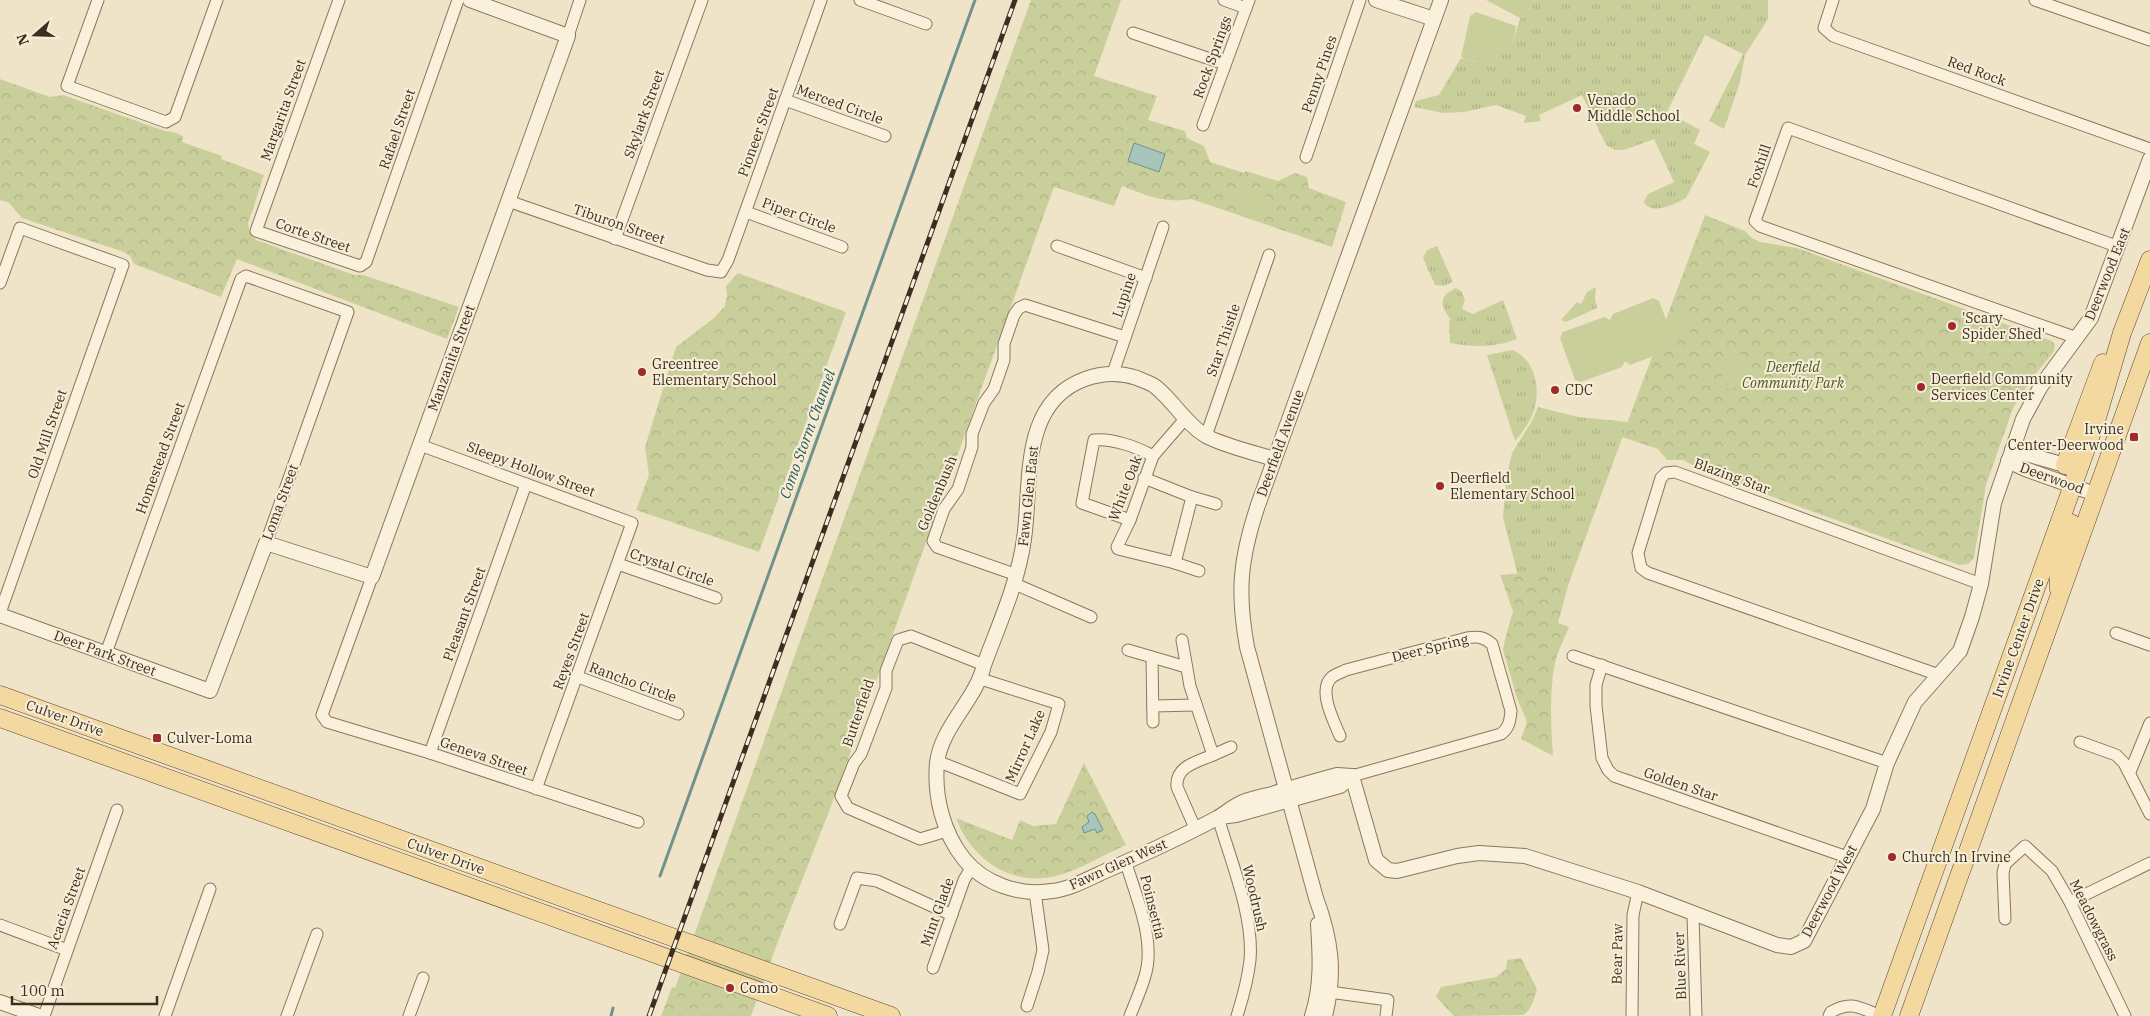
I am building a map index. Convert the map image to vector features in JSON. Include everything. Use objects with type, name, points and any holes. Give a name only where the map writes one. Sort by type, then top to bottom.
[{"type":"main road","name":"Irvine Center Drive","points":[[1881,1016],[2078,481],[2122,333],[2150,260]]},
{"type":"main road","name":"Irvine Center Drive","points":[[1909,1016],[2060,597],[2078,481],[2150,343]]},
{"type":"main road","name":"Culver Drive","points":[[0,695],[891,1016]]},
{"type":"main road","name":"Culver Drive","points":[[0,718],[828,1016]]},
{"type":"street","points":[[98,0],[67,86],[166,122],[175,117],[217,0]]},
{"type":"street","name":"Margarita Street","points":[[256,231],[339,0]]},
{"type":"street","name":"Rafael Street","points":[[360,266],[366,262],[458,0]]},
{"type":"street","points":[[470,0],[568,36]]},
{"type":"street","name":"Manzanita Street","points":[[322,715],[580,0]]},
{"type":"street","name":"Skylark Street","points":[[615,239],[702,0]]},
{"type":"street","name":"Pioneer Street","points":[[722,272],[746,212],[821,0]]},
{"type":"street","points":[[860,0],[926,24]]},
{"type":"street","points":[[1224,0],[1247,4]]},
{"type":"street","name":"Penny Pines","points":[[1306,157],[1360,0]]},
{"type":"street","points":[[1376,0],[1434,19]]},
{"type":"street","name":"Deerfield Avenue","points":[[1326,1016],[1316,898],[1247,647],[1240,591],[1242,567],[1248,536],[1274,459],[1440,0]]},
{"type":"street","name":"Red Rock","points":[[1833,0],[1824,28],[1833,36],[2150,149]]},
{"type":"street","points":[[2035,0],[2150,40]]},
{"type":"street","name":"Rock Springs","points":[[1203,125],[1247,4]]},
{"type":"street","points":[[1134,32],[1225,64]]},
{"type":"street","name":"Merced Circle","points":[[785,100],[885,136]]},
{"type":"street","name":"Foxhill","points":[[2078,338],[1760,226],[1755,221],[1788,128],[2118,247]]},
{"type":"street","name":"Deerwood East","points":[[2010,456],[2023,419],[2041,386],[2091,318],[2150,159]]},
{"type":"street","name":"Tiburon Street","points":[[508,201],[707,270],[722,272]]},
{"type":"street","name":"Piper Circle","points":[[746,212],[842,247]]},
{"type":"street","name":"Lupine","points":[[1113,374],[1164,227]]},
{"type":"street","name":"Old Mill Street","points":[[0,283],[20,228],[123,265],[0,614]]},
{"type":"street","name":"Corte Street","points":[[256,231],[360,266]]},
{"type":"street","points":[[1057,246],[1146,278]]},
{"type":"street","name":"Star Thistle","points":[[1206,436],[1269,255]]},
{"type":"street","name":"Homestead Street","points":[[106,653],[240,278],[246,276],[348,312]]},
{"type":"street","name":"Goldenbush","points":[[1016,580],[937,547],[933,541],[944,509],[955,496],[958,489],[972,447],[972,434],[982,406],[992,393],[1002,367],[1005,357],[1005,340],[1016,311],[1025,305],[1125,337]]},
{"type":"street","name":"Loma Street","points":[[210,691],[266,543],[348,312]]},
{"type":"street","name":"Fawn Glen East","points":[[982,672],[1016,580],[1024,539],[1034,435],[1048,405],[1076,382],[1094,376],[1113,374],[1135,378],[1156,386],[1186,419],[1206,436],[1274,459]]},
{"type":"street","name":"White Oak","points":[[1175,563],[1118,548],[1153,456],[1186,419]]},
{"type":"street","points":[[1130,520],[1082,503],[1094,440],[1132,446],[1153,456]]},
{"type":"street","name":"Sleepy Hollow Street","points":[[420,445],[632,523]]},
{"type":"street","name":"Deerwood","points":[[2010,456],[2025,469],[2078,481]]},
{"type":"street","name":"Deerwood","points":[[2010,456],[2078,481]]},
{"type":"street","name":"Deerwood West","points":[[1352,776],[1376,860],[1388,870],[1397,871],[1457,856],[1479,853],[1503,853],[1525,856],[1638,892],[1777,945],[1791,947],[1804,941],[1873,809],[1887,763],[1915,702],[1960,651],[1981,584],[1994,503],[2010,456]]},
{"type":"street","name":"Blazing Star","points":[[1939,675],[1648,573],[1641,568],[1638,553],[1661,478],[1666,473],[1675,472],[1981,584]]},
{"type":"street","points":[[1144,478],[1216,504]]},
{"type":"street","name":"Pleasant Street","points":[[430,754],[526,484]]},
{"type":"street","points":[[1192,496],[1175,563],[1199,571]]},
{"type":"street","name":"Reyes Street","points":[[536,789],[632,523]]},
{"type":"street","points":[[266,543],[372,577]]},
{"type":"street","name":"Crystal Circle","points":[[618,564],[716,598]]},
{"type":"street","points":[[1016,580],[1091,617]]},
{"type":"street","name":"Deer Park Street","points":[[0,614],[210,691]]},
{"type":"street","points":[[2116,633],[2150,645]]},
{"type":"street","name":"Butterfield","points":[[947,831],[920,839],[848,808],[841,796],[854,763],[861,754],[886,688],[886,671],[898,640],[911,636],[982,672]]},
{"type":"street","name":"Deer Spring","points":[[1288,795],[1337,775],[1352,776],[1495,736],[1506,731],[1510,722],[1511,711],[1492,644],[1486,639],[1477,636],[1467,638],[1346,670],[1332,677],[1326,686],[1327,700],[1340,736]]},
{"type":"street","points":[[1182,640],[1186,667],[1196,705],[1213,755]]},
{"type":"street","points":[[1128,650],[1186,667]]},
{"type":"street","points":[[1573,656],[1887,763]]},
{"type":"street","points":[[1152,658],[1153,722]]},
{"type":"street","name":"Golden Star","points":[[1602,665],[1596,685],[1596,706],[1602,758],[1608,770],[1614,776],[1847,858]]},
{"type":"street","name":"Fawn Glen West","points":[[982,672],[942,744],[937,761],[936,783],[947,831],[956,849],[971,868],[1000,886],[1017,891],[1054,891],[1126,863],[1218,817],[1236,815],[1288,795]]},
{"type":"street","name":"Mirror Lake","points":[[937,761],[1020,794],[1051,732],[1059,704],[982,672]]},
{"type":"street","name":"Rancho Circle","points":[[578,677],[678,714]]},
{"type":"street","points":[[1153,706],[1196,705]]},
{"type":"street","name":"Geneva Street","points":[[322,715],[327,722],[638,822]]},
{"type":"street","points":[[2130,772],[2150,723]]},
{"type":"street","points":[[2080,742],[2116,755],[2130,772],[2150,814]]},
{"type":"street","points":[[1195,828],[1177,787],[1178,775],[1187,766],[1232,748]]},
{"type":"street","name":"Acacia Street","points":[[44,1016],[117,810]]},
{"type":"street","name":"Woodrush","points":[[1218,817],[1246,915],[1250,936],[1250,958],[1246,986],[1237,1016]]},
{"type":"street","name":"Meadowgrass","points":[[2005,919],[2002,882],[2005,864],[2025,846],[2052,871],[2070,902],[2125,1016]]},
{"type":"street","name":"Poinsettia","points":[[1126,863],[1147,935],[1148,957],[1145,976],[1130,1016]]},
{"type":"street","points":[[2070,902],[2150,863]]},
{"type":"street","name":"Mint Glade","points":[[933,968],[964,880],[971,868]]},
{"type":"street","points":[[840,924],[857,878],[877,881],[952,915]]},
{"type":"street","points":[[165,1016],[210,888]]},
{"type":"street","points":[[1027,1006],[1043,950],[1034,892]]},
{"type":"street","name":"Bear Paw","points":[[1632,1016],[1633,915],[1638,892]]},
{"type":"street","name":"Blue River","points":[[1693,914],[1696,1016]]},
{"type":"street","points":[[0,926],[67,950]]},
{"type":"street","points":[[287,1016],[317,934]]},
{"type":"street","points":[[410,1016],[423,978]]},
{"type":"street","points":[[1324,991],[1388,1000],[1386,1016]]},
{"type":"street","name":"Deerfield Avenue","points":[[1312,1016],[1324,991]]},
{"type":"street","points":[[0,1002],[39,1016]]},
{"type":"street","points":[[1829,1016],[1830,1012],[1842,1005],[1854,1006],[1881,1016]]},
{"type":"green space","points":[[1031,0],[1121,0],[1094,76],[1157,96],[1148,120],[1185,131],[1187,138],[1204,146],[1210,162],[1278,181],[1295,173],[1307,177],[1309,188],[1346,202],[1332,247],[1191,199],[1164,199],[1122,186],[1114,206],[1054,187],[830,809],[751,1016],[661,1016],[672,987],[675,988]]},
{"type":"green space","points":[[1486,0],[1535,0],[1524,17],[1520,18]]},
{"type":"green space","points":[[1535,0],[1768,0],[1768,19],[1745,55],[1740,82],[1724,129],[1709,121],[1743,54],[1705,35],[1667,112],[1700,130],[1694,144],[1710,152],[1686,198],[1664,208],[1647,206],[1644,202],[1648,194],[1674,182],[1654,139],[1624,150],[1615,150],[1606,145],[1582,95],[1539,115],[1541,121],[1524,123],[1526,116],[1496,105],[1464,112],[1443,113],[1414,107],[1416,101],[1439,95],[1461,58],[1474,62],[1513,43],[1520,18],[1524,17]]},
{"type":"green space","points":[[1476,12],[1516,26],[1511,46],[1507,52],[1495,59],[1481,62],[1461,57],[1470,16]]},
{"type":"green space","points":[[0,79],[50,97],[63,95],[165,131],[173,132],[183,136],[182,142],[222,156],[221,159],[264,175],[248,224],[250,233],[256,240],[354,275],[363,275],[459,307],[447,339],[237,259],[221,297],[134,264],[130,256],[124,252],[22,218],[9,203],[0,200]]},
{"type":"green space","points":[[1238,187],[1267,197],[1261,215],[1232,204]]},
{"type":"green space","name":"Deerfield Community Park","points":[[1705,215],[1745,231],[1752,238],[1760,242],[1797,248],[2052,341],[2055,345],[2054,351],[2030,381],[2013,408],[1986,485],[1974,558],[1968,564],[1959,565],[1710,474],[1683,460],[1667,460],[1658,449],[1622,437]]},
{"type":"green space","points":[[1437,246],[1453,282],[1444,286],[1435,285],[1423,258],[1427,250]]},
{"type":"green space","points":[[738,273],[846,312],[759,552],[636,510],[649,475],[645,447],[676,347],[714,318],[725,306],[726,286]]},
{"type":"green space","points":[[1596,287],[1595,299],[1597,308],[1566,322],[1561,320],[1577,302],[1581,304],[1587,292]]},
{"type":"green space","points":[[1456,288],[1461,291],[1465,300],[1462,309],[1473,314],[1503,300],[1517,339],[1484,346],[1450,343],[1449,321],[1451,320],[1443,306],[1443,298]]},
{"type":"green space","points":[[1653,298],[1659,301],[1667,322],[1684,316],[1691,334],[1673,340],[1675,343],[1672,349],[1630,365],[1625,361],[1622,367],[1581,382],[1575,380],[1560,338],[1563,332],[1604,317],[1610,320],[1613,314]]},
{"type":"green space","points":[[1513,350],[1528,362],[1533,371],[1537,390],[1531,418],[1515,441],[1487,355]]},
{"type":"green space","points":[[1743,354],[1744,367],[1719,370],[1718,357]]},
{"type":"green space","points":[[1745,374],[1747,386],[1721,389],[1720,377]]},
{"type":"green space","points":[[1538,407],[1578,417],[1628,422],[1556,618],[1518,576],[1503,517],[1506,480],[1512,453],[1532,421]]},
{"type":"green space","points":[[1551,571],[1569,582],[1558,623],[1569,627],[1556,659],[1552,681],[1551,720],[1553,756],[1521,739],[1527,722],[1517,698],[1503,650],[1513,611],[1500,575]]},
{"type":"green space","points":[[1084,763],[1126,845],[1083,866],[1056,876],[1024,877],[1009,873],[982,857],[963,833],[956,818],[1012,840],[1020,820],[1033,826],[1056,824]]},
{"type":"green space","points":[[1521,958],[1537,989],[1531,1007],[1523,1015],[1454,1016],[1436,997],[1441,987],[1496,977],[1506,969],[1507,960]]},
{"type":"water","points":[[1134,143],[1165,154],[1159,172],[1128,161]]},
{"type":"water","points":[[1092,812],[1095,814],[1103,830],[1097,833],[1095,829],[1084,833],[1082,827],[1089,822],[1087,816]]},
{"type":"waterway","name":"Como Storm Channel","points":[[660,876],[975,0]]},
{"type":"waterway","name":"Como Storm Channel","points":[[611,1016],[613,1008]]},
{"type":"railway","points":[[649,1016],[1015,0]]},
{"type":"place","name":"Venado Middle School","points":[[1577,108]]},
{"type":"place","name":"'Scary Spider Shed'","points":[[1952,326]]},
{"type":"place","name":"Greentree Elementary School","points":[[642,372]]},
{"type":"place","name":"Deerfield Community Services Center","points":[[1921,387]]},
{"type":"place","name":"CDC","points":[[1555,390]]},
{"type":"place","name":"Irvine Center-Deerwood","points":[[2134,437]]},
{"type":"place","name":"Deerfield Elementary School","points":[[1440,486]]},
{"type":"place","name":"Culver-Loma","points":[[157,738]]},
{"type":"place","name":"Church In Irvine","points":[[1892,857]]},
{"type":"place","name":"Como","points":[[730,988]]}]
